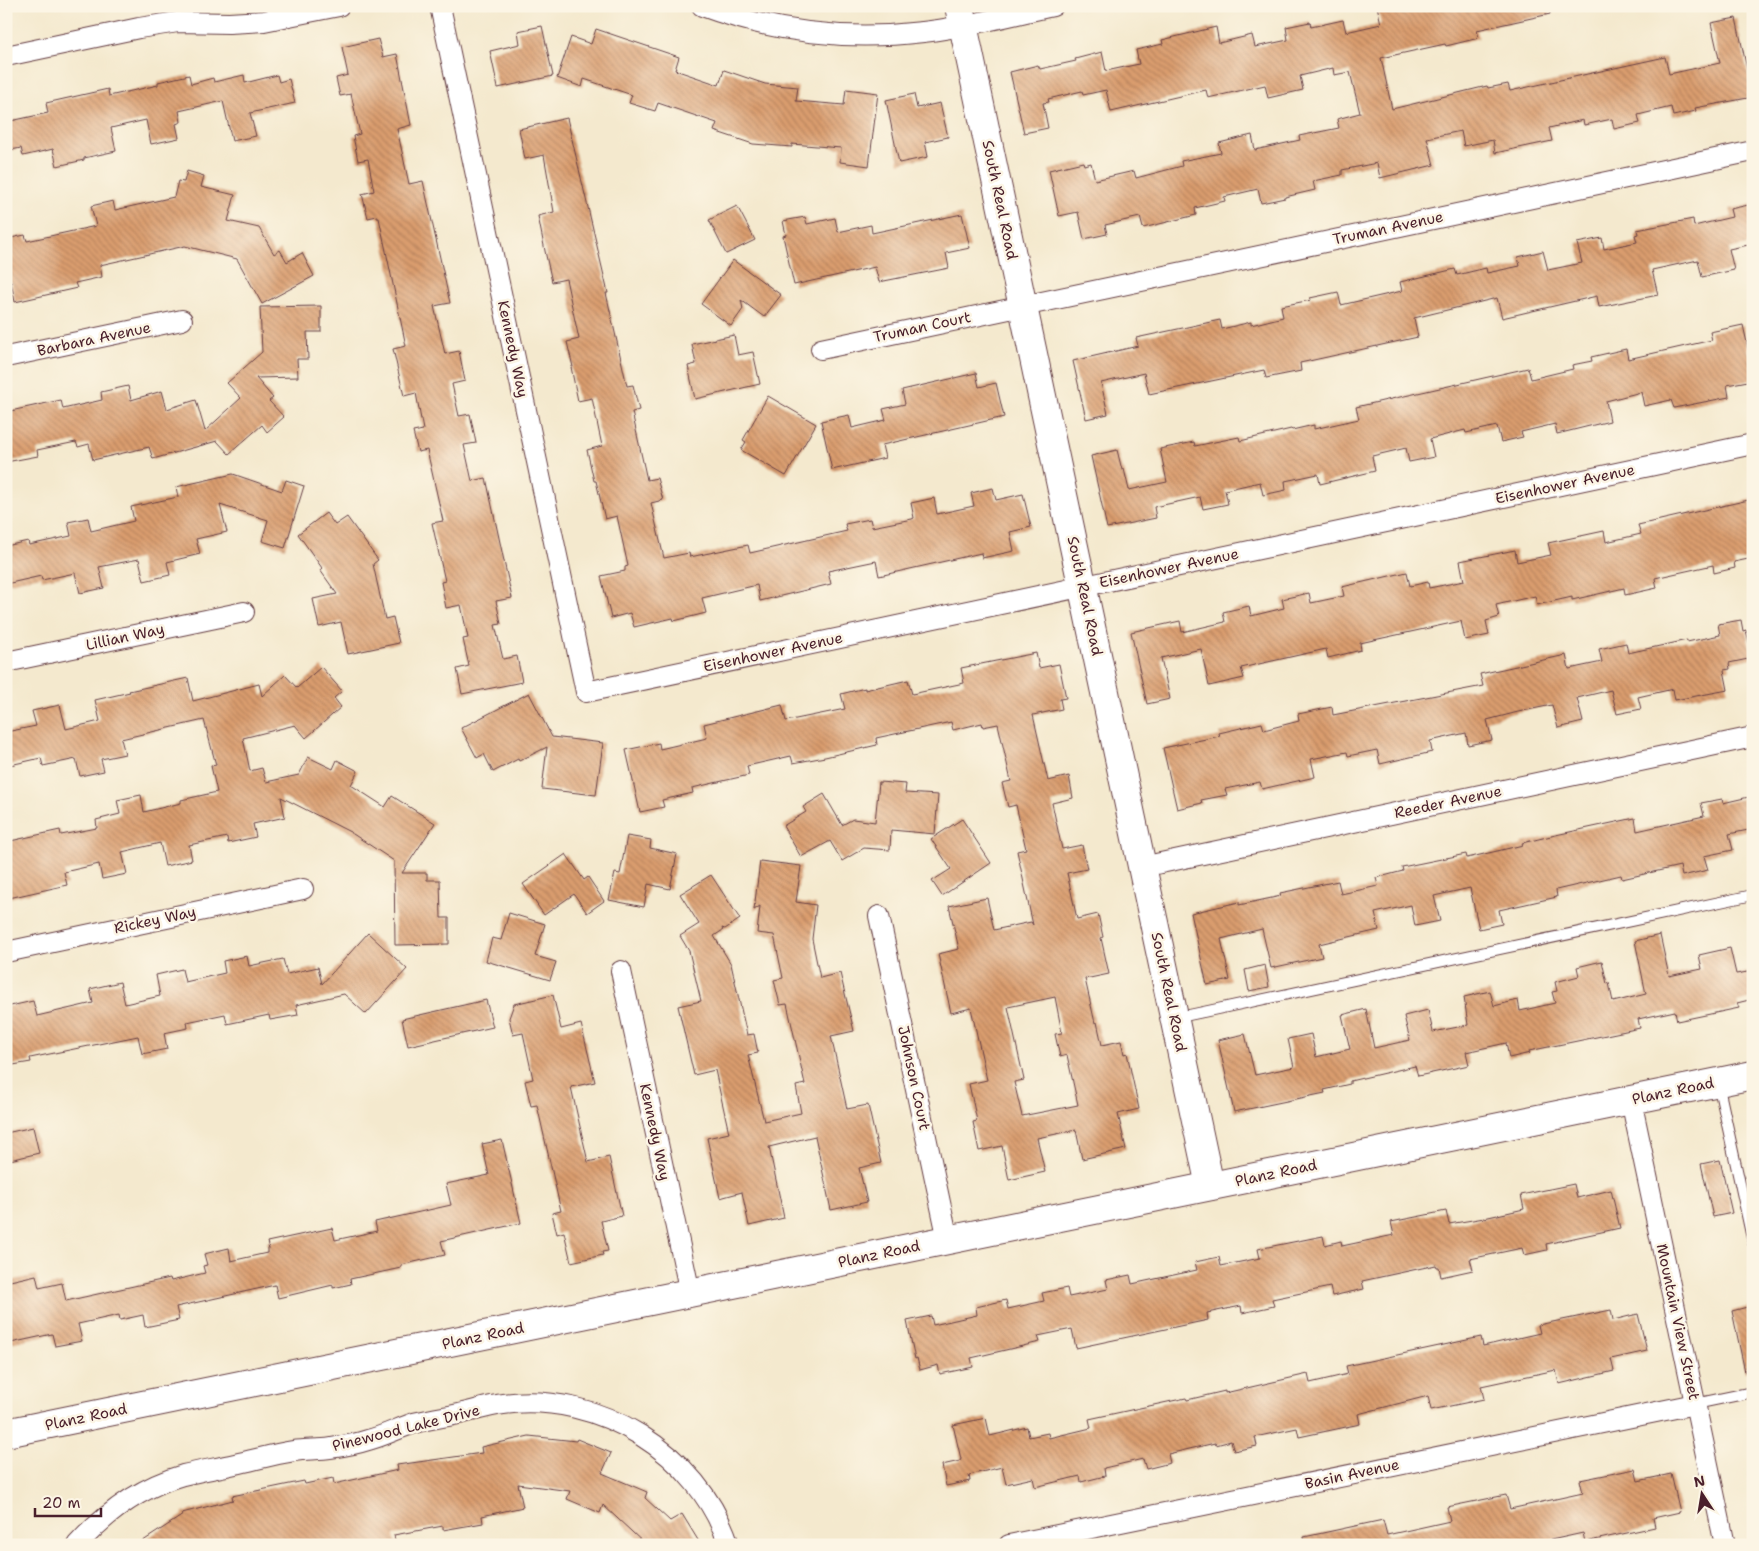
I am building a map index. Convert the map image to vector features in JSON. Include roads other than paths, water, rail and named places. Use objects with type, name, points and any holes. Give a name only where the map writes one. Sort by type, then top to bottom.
[{"type":"street","points":[[6,56],[139,28],[178,22],[229,23],[264,21],[339,6]]},
{"type":"street","name":"Kennedy Way","points":[[440,6],[586,692]]},
{"type":"street","points":[[702,6],[727,15],[775,27],[824,34],[874,36],[923,32],[961,16],[1053,6]]},
{"type":"street","name":"South Real Road","points":[[961,16],[1210,1186]]},
{"type":"street","name":"Truman Avenue","points":[[1023,306],[1753,151]]},
{"type":"street","name":"Truman Court","points":[[821,349],[1023,306]]},
{"type":"street","name":"Barbara Avenue","points":[[6,357],[182,320]]},
{"type":"street","name":"Eisenhower Avenue","points":[[586,692],[1753,444]]},
{"type":"street","name":"Lillian Way","points":[[6,662],[244,612]]},
{"type":"street","name":"Reeder Avenue","points":[[1142,867],[1753,737]]},
{"type":"street","name":"Rickey Way","points":[[6,952],[303,889]]},
{"type":"street","name":"Johnson Court","points":[[879,916],[948,1240]]},
{"type":"street","name":"Kennedy Way","points":[[621,971],[690,1293]]},
{"type":"street","name":"Planz Road","points":[[6,1434],[1753,1075]]},
{"type":"street","name":"Mountain View Street","points":[[1631,1100],[1725,1545]]},
{"type":"street","name":"Pinewood Lake Drive","points":[[77,1545],[92,1528],[119,1506],[149,1488],[182,1476],[295,1451],[330,1449],[368,1440],[416,1423],[504,1404],[541,1403],[574,1408],[602,1416],[633,1430],[664,1451],[688,1474],[708,1501],[729,1545]]},
{"type":"street","name":"Basin Avenue","points":[[1009,1545],[1695,1404]]},
{"type":"lane","points":[[1174,1018],[1753,895]]},
{"type":"lane","points":[[1718,1082],[1753,1243]]},
{"type":"lane","points":[[1695,1404],[1753,1392]]}]
